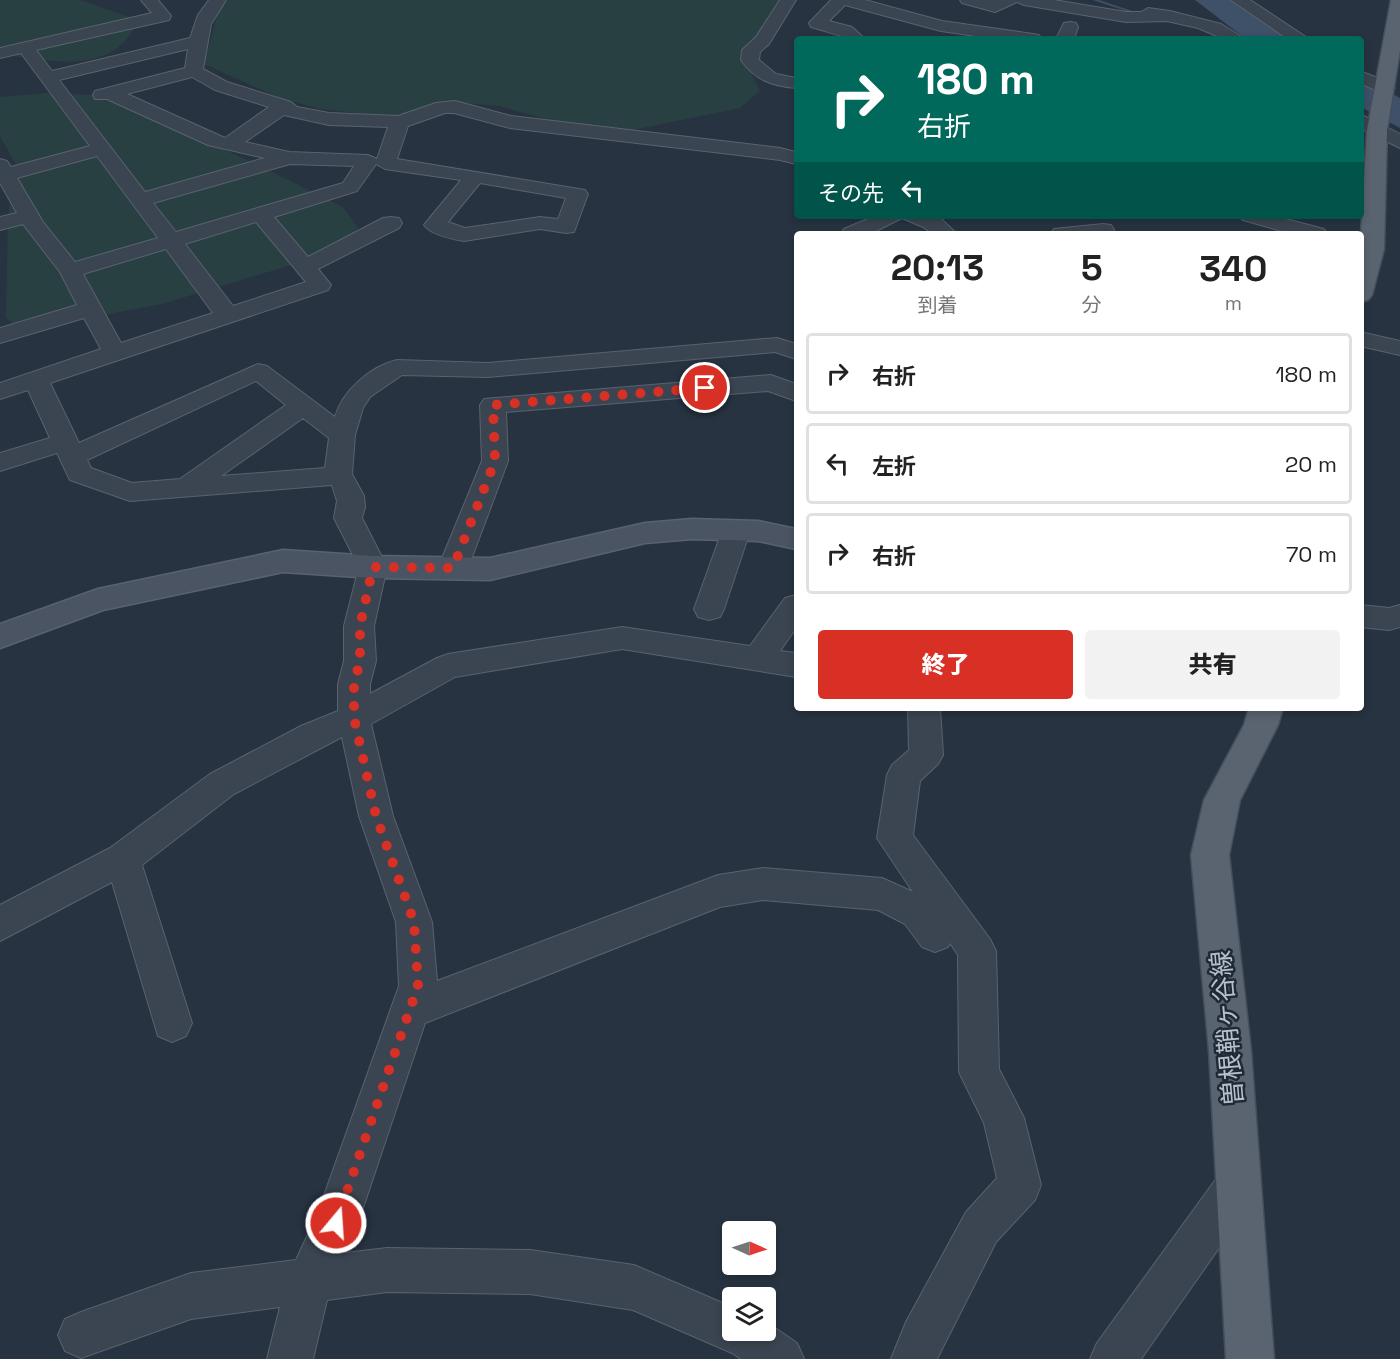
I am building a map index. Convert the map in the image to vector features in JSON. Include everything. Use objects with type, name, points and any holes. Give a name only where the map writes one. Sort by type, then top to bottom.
[{"type":"main road","points":[[1364,268],[1367,247],[1371,134],[1386,88],[1400,0]]},
{"type":"main road","name":"曽根鞘ヶ谷線","points":[[1250,1359],[1230,1051],[1210,855],[1222,800],[1261,725],[1265,711]]},
{"type":"street","points":[[149,0],[163,16]]},
{"type":"street","points":[[788,0],[763,40],[751,50],[750,60],[754,67],[773,80],[794,83]]},
{"type":"street","points":[[840,0],[817,23],[846,31],[852,36]]},
{"type":"street","points":[[846,0],[941,26],[1012,36]]},
{"type":"street","points":[[968,0],[995,7],[1010,0]]},
{"type":"street","points":[[1024,0],[1126,17],[1170,16]]},
{"type":"street","points":[[1101,0],[1193,20],[1222,30],[1231,36]]},
{"type":"street","points":[[1151,0],[1203,10],[1197,5]]},
{"type":"street","points":[[1239,0],[1295,36]]},
{"type":"street","points":[[0,53],[215,3]]},
{"type":"street","points":[[194,71],[198,41],[215,3]]},
{"type":"street","points":[[49,77],[198,41]]},
{"type":"street","points":[[26,48],[228,316]]},
{"type":"street","points":[[1364,60],[1389,62]]},
{"type":"street","points":[[69,104],[194,71],[221,86],[284,106],[291,111],[329,119],[400,123],[443,107],[455,107],[510,122],[794,158]]},
{"type":"street","points":[[1364,78],[1386,88]]},
{"type":"street","points":[[70,271],[350,187],[368,161],[289,158],[215,141],[109,93]]},
{"type":"street","points":[[229,144],[284,106]]},
{"type":"street","points":[[400,123],[385,163],[475,177],[578,194],[566,227],[540,224],[464,236],[435,225],[475,177]]},
{"type":"street","points":[[1371,134],[1400,142]]},
{"type":"street","points":[[713,148],[767,172]]},
{"type":"street","points":[[102,149],[2,171],[30,216],[70,271],[116,353]]},
{"type":"street","points":[[140,200],[289,158]]},
{"type":"street","points":[[0,391],[320,285],[260,214]]},
{"type":"street","points":[[0,224],[30,216]]},
{"type":"street","points":[[859,231],[886,219]]},
{"type":"street","points":[[921,219],[931,222],[942,231]]},
{"type":"street","points":[[1261,219],[1303,231]]},
{"type":"street","points":[[305,267],[391,223]]},
{"type":"street","points":[[1079,231],[1101,227]]},
{"type":"street","points":[[0,336],[91,308]]},
{"type":"street","points":[[1364,340],[1400,348]]},
{"type":"street","points":[[338,476],[342,435],[350,408],[361,392],[397,367],[488,370],[790,343]]},
{"type":"street","points":[[0,462],[69,449],[258,370],[342,435]]},
{"type":"street","points":[[36,379],[80,474],[130,492],[338,476],[346,483],[351,500],[351,513],[348,518],[373,567],[360,626],[360,661],[354,684],[354,718],[376,816],[414,922],[418,986],[336,1223],[309,1281],[290,1359]]},
{"type":"street","points":[[453,568],[495,461],[493,405],[771,383],[794,392]]},
{"type":"street","points":[[189,486],[302,406]]},
{"type":"street","points":[[0,636],[98,600],[283,561],[373,567],[490,569],[645,533],[692,529],[758,531],[794,539]]},
{"type":"street","points":[[709,609],[736,531]]},
{"type":"street","points":[[757,660],[794,609]]},
{"type":"street","points":[[1364,616],[1389,619],[1400,616]]},
{"type":"street","points":[[0,924],[123,859],[222,784],[313,735],[354,718],[448,666],[622,638],[794,666]]},
{"type":"street","points":[[914,1359],[922,1338],[981,1227],[1020,1185],[1003,1118],[979,1072],[977,951],[895,838],[904,775],[926,755],[924,711]]},
{"type":"street","points":[[123,859],[172,1023]]},
{"type":"street","points":[[410,1010],[718,891],[763,884],[882,894],[918,912],[935,935]]},
{"type":"street","points":[[1113,1359],[1239,1183]]},
{"type":"street","points":[[81,1335],[191,1296],[387,1270],[530,1272],[634,1288],[722,1325]]},
{"type":"street","points":[[755,1341],[781,1359]]},
{"type":"green space","points":[[0,0],[80,0],[138,20],[126,40],[113,51],[83,61],[50,61],[0,54]]},
{"type":"green space","points":[[225,0],[786,0],[746,63],[760,91],[740,108],[628,131],[556,122],[499,106],[451,102],[396,117],[320,109],[277,97],[204,64],[219,8]]},
{"type":"green space","points":[[46,93],[94,95],[125,104],[343,207],[358,228],[349,237],[311,259],[162,304],[78,320],[26,326],[14,324],[6,318],[8,218],[15,163],[0,136],[0,97]]},
{"type":"water","points":[[1195,0],[1230,0],[1287,36],[1242,36]]},
{"type":"water","points":[[1364,78],[1400,98],[1400,128],[1364,109]]},
{"type":"waterway","points":[[1095,0],[1139,14]]},
{"type":"route","points":[[336,1223],[418,986],[414,922],[376,816],[354,718],[354,684],[360,661],[360,626],[373,567],[453,568],[495,461],[493,405],[705,388]]}]
